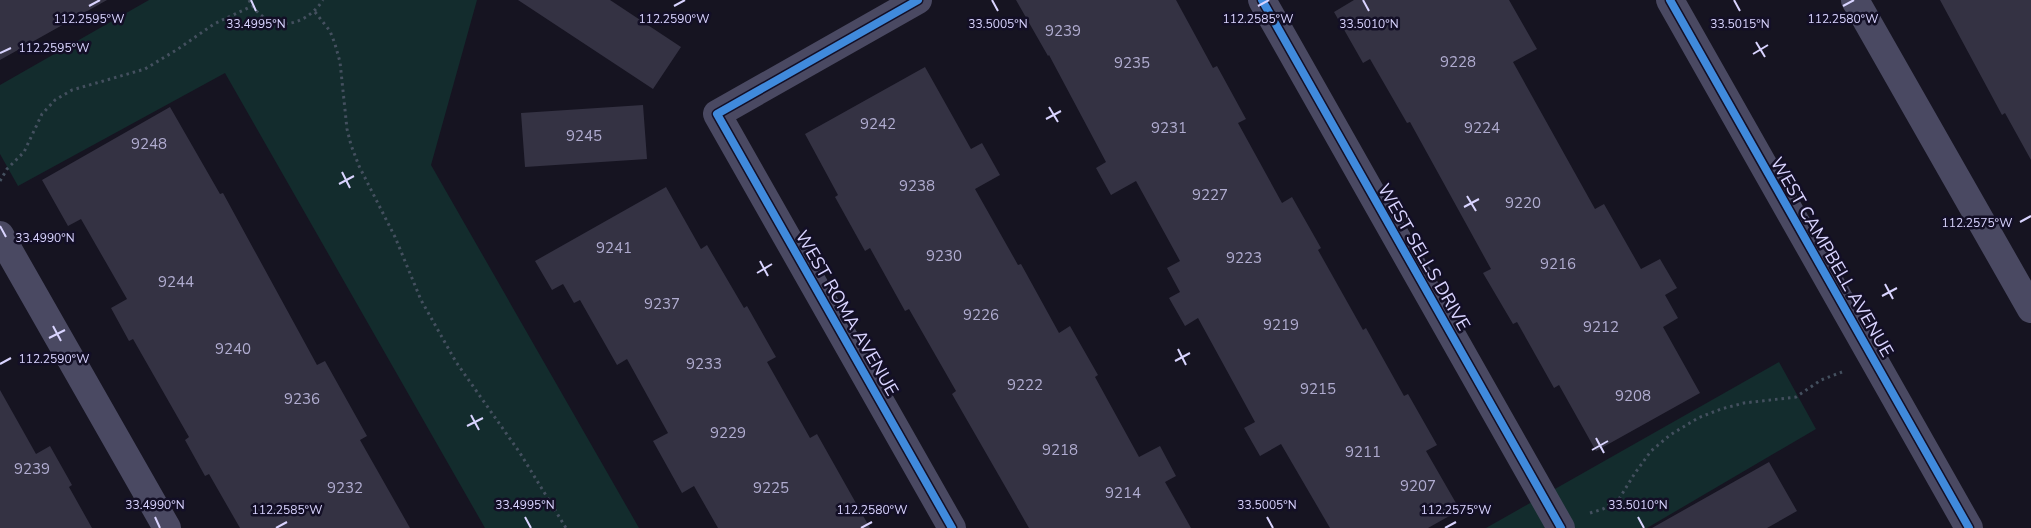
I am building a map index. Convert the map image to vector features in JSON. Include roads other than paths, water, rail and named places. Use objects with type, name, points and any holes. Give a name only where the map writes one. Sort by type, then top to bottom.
[{"type":"street","name":"WEST ROMA AVENUE","points":[[918,0],[717,114],[952,528]]},
{"type":"street","name":"WEST SELLS DRIVE","points":[[1262,0],[1561,528]]},
{"type":"street","name":"WEST CAMPBELL AVENUE","points":[[1670,0],[1871,357],[1970,528]]},
{"type":"street","points":[[1855,0],[2031,309]]},
{"type":"street","points":[[0,235],[166,528]]}]
